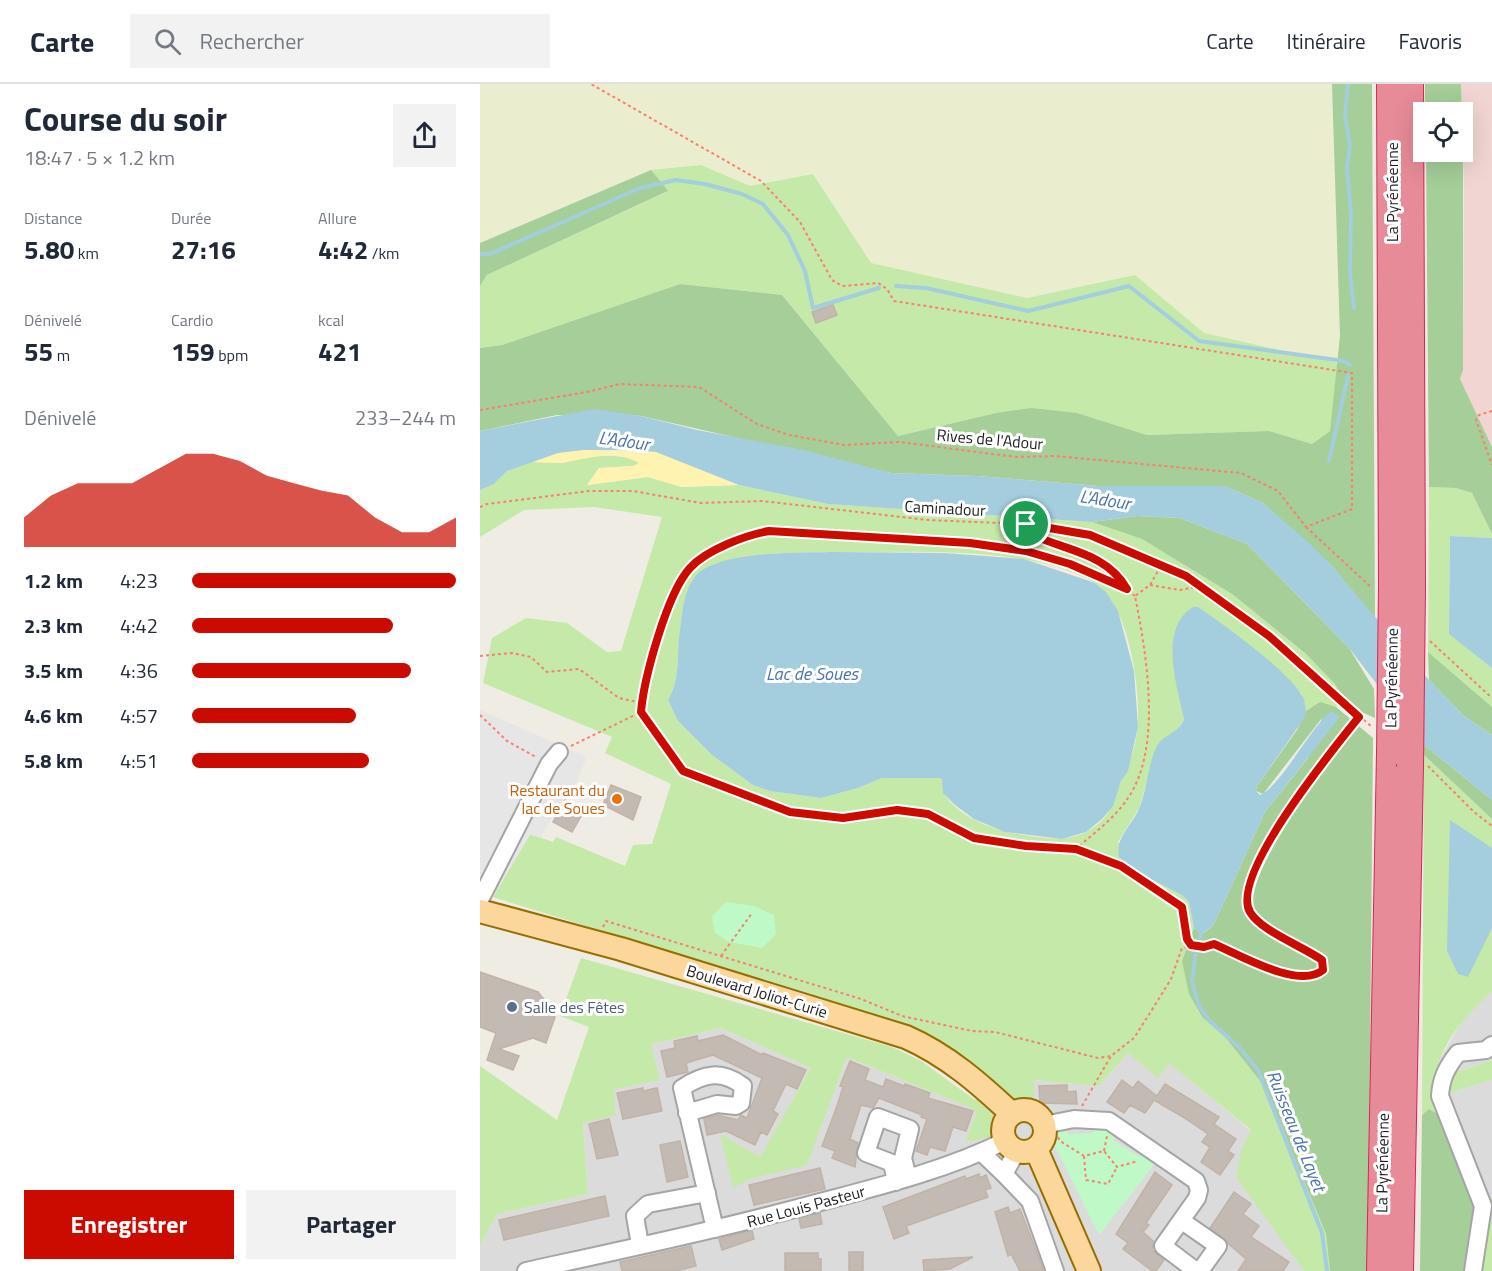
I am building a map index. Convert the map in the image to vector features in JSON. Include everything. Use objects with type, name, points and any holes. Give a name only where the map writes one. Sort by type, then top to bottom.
[{"type":"highway","name":"La Pyrénéenne","points":[[1390,84],[1408,762],[1400,1271]]},
{"type":"highway","name":"La Pyrénéenne","points":[[1402,587],[1410,84]]},
{"type":"highway","name":"La Pyrénéenne","points":[[1380,1271],[1408,762]]},
{"type":"main road","name":"Boulevard Joliot-Curie","points":[[480,911],[597,943],[906,1037],[926,1046],[979,1083],[1012,1114]]},
{"type":"main road","points":[[1019,1147],[1044,1138],[1048,1124],[1030,1111],[1012,1114],[1003,1129],[1019,1147],[1089,1271]]},
{"type":"street","points":[[480,900],[554,758]]},
{"type":"street","points":[[1473,1271],[1483,1206],[1440,1096],[1441,1082],[1446,1067],[1458,1053],[1486,1050],[1492,1045]]},
{"type":"street","points":[[687,1113],[715,1228]]},
{"type":"street","points":[[1048,1124],[1074,1119],[1109,1121],[1196,1181],[1200,1190],[1182,1221],[1163,1246],[1198,1271],[1218,1245],[1182,1221]]},
{"type":"street","points":[[1004,1173],[1019,1147]]},
{"type":"street","name":"Rue Louis Pasteur","points":[[526,1271],[715,1228],[902,1180],[981,1152],[1019,1147]]},
{"type":"street","points":[[981,1152],[1030,1201],[1055,1271]]},
{"type":"street","points":[[640,1245],[635,1216],[648,1204],[707,1193]]},
{"type":"path","name":"Rives de l'Adour","points":[[480,410],[587,392],[620,384],[699,387],[757,424],[789,435],[844,445],[900,442],[1016,457],[1054,456],[1241,473],[1278,490],[1306,527],[1352,509],[1352,373],[894,301],[887,289],[878,283],[842,286],[832,280],[800,222],[762,181],[591,84]]},
{"type":"path","points":[[1492,411],[1479,415],[1476,420],[1492,465]]},
{"type":"path","name":"Caminadour","points":[[480,507],[487,504],[589,491],[633,491],[701,503],[762,501],[928,520],[1026,524],[1090,535],[1162,564],[1206,589],[1269,636],[1372,727]]},
{"type":"path","points":[[1026,524],[1031,534],[1087,554],[1111,568],[1135,596],[1146,652],[1149,703],[1141,768],[1130,795],[1116,814],[1076,849]]},
{"type":"path","points":[[1127,589],[1070,564],[1026,551],[970,543],[769,531],[745,535],[690,568],[667,609],[644,683],[641,712],[683,771],[790,812],[843,818],[897,810],[928,814],[974,838],[1026,846],[1076,849],[1121,866],[1182,907],[1187,939],[1191,945]]},
{"type":"path","points":[[1135,596],[1150,585],[1162,564]]},
{"type":"path","points":[[1150,585],[1180,591],[1195,587],[1206,589]]},
{"type":"path","points":[[480,656],[512,653],[531,657],[547,672],[579,669],[619,698],[642,703]]},
{"type":"path","points":[[480,715],[507,741],[554,758],[641,712]]},
{"type":"path","points":[[1074,1119],[1111,1056],[1134,1038],[1171,979],[1182,948],[1191,945],[1204,947],[1214,944],[1292,977],[1316,976],[1323,970],[1322,960],[1257,923],[1248,910],[1248,894],[1254,872],[1273,835],[1359,717]]},
{"type":"path","points":[[1408,762],[1492,826]]},
{"type":"path","points":[[721,956],[752,913]]},
{"type":"path","points":[[597,943],[606,921],[861,999],[902,1016],[972,1031],[995,1032],[1098,1058],[1111,1056]]},
{"type":"path","points":[[1048,1124],[1060,1141],[1084,1156],[1104,1151],[1117,1167]]},
{"type":"path","points":[[1084,1156],[1086,1180],[1107,1184],[1117,1167],[1159,1155]]},
{"type":"shaded area","points":[[1461,84],[1492,84],[1492,447],[1460,379],[1463,370],[1463,162],[1473,162],[1473,102],[1462,102]]},
{"type":"shaded area","points":[[480,710],[587,757],[574,787],[564,797],[541,837],[530,835],[493,897],[480,894]]},
{"type":"shaded area","points":[[1492,992],[1492,1060],[1464,1070],[1452,1071],[1448,1093],[1492,1080],[1492,1198],[1476,1204],[1436,1074],[1440,1059],[1466,1014]]},
{"type":"shaded area","points":[[721,1028],[811,1068],[760,1158],[721,1135],[733,1187],[750,1179],[807,1164],[847,1057],[975,1109],[976,1113],[967,1141],[996,1110],[1013,1100],[1033,1102],[1034,1080],[1099,1086],[1128,1053],[1169,1062],[1251,1131],[1242,1148],[1304,1271],[480,1271],[480,1246],[497,1214],[588,1194],[583,1123],[651,1044]]},
{"type":"green space","points":[[480,84],[1332,84],[1340,336],[1338,363],[1204,333],[1135,275],[1027,298],[871,263],[813,174],[750,186],[701,165],[651,170],[480,243]]},
{"type":"green space","points":[[1332,84],[1372,84],[1375,618],[1331,565],[1263,503],[1225,486],[1099,486],[977,476],[891,473],[637,415],[557,415],[480,431],[480,348],[502,345],[680,284],[782,295],[898,436],[996,413],[1031,408],[1077,413],[1147,435],[1269,431],[1312,444],[1330,431],[1340,336]]},
{"type":"green space","points":[[1425,84],[1461,84],[1462,102],[1425,102]]},
{"type":"green space","points":[[1426,162],[1463,162],[1463,370],[1460,379],[1492,447],[1492,534],[1472,493],[1456,488],[1429,487]]},
{"type":"green space","points":[[701,165],[750,186],[813,174],[871,263],[1027,298],[1135,275],[1204,333],[1338,363],[1330,431],[1312,444],[1269,431],[1147,435],[1077,413],[996,413],[898,436],[782,295],[680,284],[502,345],[480,348],[480,286],[487,275],[667,192],[651,170]]},
{"type":"green space","points":[[651,170],[668,191],[487,275],[480,286],[480,243]]},
{"type":"green space","points":[[597,455],[628,457],[640,463],[633,466],[599,468],[587,485],[648,477],[682,487],[739,485],[828,504],[1092,522],[1142,539],[1232,594],[1305,653],[1335,684],[1344,699],[1336,707],[1320,703],[1306,711],[1302,694],[1282,674],[1174,646],[1184,719],[1177,731],[1158,744],[1139,808],[1118,842],[1141,874],[1182,895],[1189,902],[1194,928],[1182,961],[1203,1018],[1225,1037],[1265,1087],[1326,1234],[1330,1271],[1304,1271],[1236,1177],[1242,1148],[1251,1130],[1169,1063],[1158,1078],[1128,1053],[1099,1086],[1034,1080],[1034,1102],[1013,1100],[909,1031],[855,1009],[493,897],[530,834],[553,842],[556,837],[625,866],[633,845],[652,844],[671,784],[605,753],[612,737],[483,683],[492,638],[526,618],[567,623],[607,652],[621,651],[662,517],[594,507],[524,510],[480,537],[480,490],[494,484],[507,471],[532,462],[563,463]],"holes":[[[930,552],[1002,556],[1037,562],[1068,571],[1095,583],[1107,594],[1125,632],[1132,655],[1138,702],[1136,739],[1130,761],[1106,816],[1095,827],[1079,835],[1063,838],[1039,837],[1003,831],[972,818],[947,798],[940,778],[882,778],[858,788],[821,798],[770,791],[753,785],[712,755],[678,721],[668,700],[676,677],[683,607],[689,586],[703,570],[718,563],[757,555]]]},
{"type":"green space","points":[[1429,487],[1456,488],[1472,493],[1492,534],[1492,538],[1450,536],[1449,633],[1492,668],[1492,707],[1428,652]]},
{"type":"green space","points":[[1137,516],[1180,518],[1247,544],[1349,648],[1374,689],[1375,718],[1357,710],[1344,699],[1335,684],[1305,653],[1232,594],[1142,539],[1092,522]]},
{"type":"green space","points":[[1428,652],[1492,707],[1492,735],[1464,716],[1429,680]]},
{"type":"green space","points":[[1320,702],[1336,707],[1373,738],[1368,1271],[1330,1271],[1326,1234],[1265,1087],[1225,1037],[1203,1018],[1189,994],[1182,961],[1194,928],[1202,934],[1213,926],[1265,812],[1308,758],[1322,718],[1263,794],[1256,791],[1257,786],[1297,730],[1306,711]]},
{"type":"green space","points":[[1423,744],[1492,800],[1492,819],[1424,755]]},
{"type":"green space","points":[[1424,755],[1492,819],[1492,992],[1466,1018],[1444,1050],[1437,1072],[1440,1115],[1429,1109],[1422,1115]]},
{"type":"green space","points":[[726,902],[754,906],[774,915],[776,934],[762,948],[729,942],[715,933],[712,916]]},
{"type":"green space","points":[[581,958],[892,1047],[921,1061],[975,1100],[978,1098],[996,1110],[997,1126],[989,1137],[966,1142],[976,1113],[974,1109],[847,1057],[807,1165],[750,1179],[733,1188],[720,1134],[760,1157],[811,1068],[721,1028],[651,1044],[660,1080],[614,1089],[615,1115],[583,1123],[588,1194],[497,1214],[480,1246],[480,1066],[557,1120],[589,1027],[560,1016]]},
{"type":"green space","points":[[1492,1060],[1492,1080],[1448,1093],[1452,1071],[1464,1070]]},
{"type":"green space","points":[[1429,1109],[1440,1115],[1476,1204],[1466,1271],[1420,1271],[1422,1115]]},
{"type":"green space","points":[[1065,1126],[1068,1134],[1093,1133],[1094,1128],[1107,1128],[1116,1134],[1113,1140],[1140,1157],[1144,1153],[1156,1162],[1099,1235],[1051,1138],[1055,1130]]},
{"type":"green space","points":[[1492,1198],[1492,1271],[1466,1271],[1476,1204]]},
{"type":"sand","points":[[583,450],[656,452],[739,485],[682,487],[648,477],[587,485],[599,468],[633,466],[639,463],[612,455],[561,463],[532,462],[558,453]]},
{"type":"water","name":"L'Adour","points":[[594,409],[637,415],[697,430],[804,450],[891,473],[977,476],[1099,486],[1225,486],[1263,503],[1309,543],[1331,565],[1429,680],[1464,716],[1492,735],[1492,800],[1423,744],[1349,648],[1247,544],[1180,518],[1137,516],[1092,522],[828,504],[739,485],[656,452],[633,450],[583,450],[558,453],[507,471],[494,484],[480,490],[480,431]]},
{"type":"water","points":[[1450,536],[1492,538],[1492,668],[1449,634]]},
{"type":"water","name":"Lac de Soues","points":[[778,553],[944,553],[1024,559],[1095,583],[1106,592],[1118,611],[1134,671],[1138,727],[1128,771],[1121,781],[1113,806],[1102,819],[1086,832],[1062,839],[1005,832],[974,819],[955,805],[943,793],[940,778],[882,778],[858,788],[821,798],[770,791],[753,785],[712,755],[678,721],[668,700],[676,677],[683,607],[693,579],[703,570],[736,558]]},
{"type":"water","points":[[1193,607],[1198,607],[1224,625],[1272,663],[1286,676],[1304,699],[1306,711],[1303,720],[1257,786],[1256,791],[1260,795],[1277,780],[1331,711],[1340,717],[1265,812],[1213,926],[1201,934],[1194,928],[1189,902],[1182,895],[1141,874],[1119,857],[1118,851],[1121,839],[1141,804],[1158,744],[1178,728],[1184,719],[1175,675],[1173,643],[1182,617]]},
{"type":"water","points":[[1450,820],[1492,848],[1492,928],[1468,977],[1458,974],[1447,951]]},
{"type":"building","points":[[833,305],[837,315],[816,323],[812,312]]},
{"type":"building","points":[[611,785],[641,797],[633,820],[603,805]]},
{"type":"building","points":[[565,800],[584,811],[572,832],[553,822]]},
{"type":"building","name":"Salle des Fêtes","points":[[480,972],[538,992],[546,1002],[542,1013],[555,1017],[546,1043],[533,1038],[499,1049],[519,1056],[513,1070],[487,1060],[496,1033],[480,1027]]},
{"type":"building","points":[[723,1035],[762,1055],[763,1053],[806,1070],[797,1089],[786,1084],[773,1111],[778,1114],[767,1135],[761,1132],[755,1145],[726,1131],[707,1135],[704,1119],[718,1115],[738,1120],[741,1115],[747,1118],[762,1078],[713,1055],[686,1063],[688,1072],[667,1077],[661,1051],[675,1048],[674,1041],[697,1036],[698,1041]]},
{"type":"building","points":[[850,1061],[869,1069],[865,1080],[883,1087],[886,1079],[904,1086],[905,1084],[930,1093],[928,1098],[973,1111],[966,1131],[953,1127],[945,1151],[930,1147],[927,1155],[916,1151],[927,1119],[879,1098],[873,1108],[861,1105],[850,1139],[858,1143],[855,1167],[832,1158],[835,1151],[822,1146]]},
{"type":"building","points":[[1122,1080],[1133,1088],[1138,1081],[1157,1096],[1165,1084],[1219,1117],[1214,1124],[1236,1139],[1228,1151],[1234,1155],[1220,1175],[1201,1162],[1210,1147],[1202,1142],[1208,1134],[1183,1117],[1154,1100],[1145,1113],[1130,1105],[1124,1113],[1107,1102]]},
{"type":"building","points":[[1067,1085],[1067,1092],[1076,1091],[1077,1104],[1040,1103],[1039,1086]]},
{"type":"building","points":[[643,1088],[643,1091],[657,1088],[662,1111],[623,1119],[617,1093]]},
{"type":"building","points":[[609,1119],[618,1155],[597,1159],[589,1124]]},
{"type":"building","points":[[680,1141],[688,1177],[667,1182],[660,1145]]},
{"type":"building","points":[[820,1168],[825,1189],[754,1205],[749,1185]]},
{"type":"building","points":[[1155,1172],[1172,1185],[1146,1223],[1149,1225],[1143,1232],[1154,1242],[1152,1250],[1164,1260],[1156,1271],[1152,1271],[1123,1249],[1128,1243],[1116,1234]]},
{"type":"building","points":[[979,1174],[980,1178],[986,1175],[991,1188],[985,1190],[988,1197],[906,1226],[909,1233],[894,1239],[883,1207],[965,1176],[966,1179]]},
{"type":"building","points":[[1234,1192],[1251,1204],[1243,1214],[1259,1226],[1251,1237],[1289,1262],[1283,1271],[1238,1271],[1246,1259],[1210,1228]]},
{"type":"building","points":[[605,1196],[609,1216],[504,1240],[499,1220]]},
{"type":"building","points":[[1008,1207],[1010,1213],[1020,1209],[1044,1271],[1020,1271],[1011,1254],[1008,1256],[995,1212]]},
{"type":"building","points":[[820,1213],[822,1224],[801,1228],[799,1218]]},
{"type":"building","points":[[752,1230],[754,1239],[722,1250],[719,1239]]},
{"type":"building","points":[[691,1246],[696,1266],[676,1271],[622,1271],[620,1262]]},
{"type":"building","points":[[849,1252],[863,1252],[863,1271],[849,1271]]},
{"type":"building","points":[[785,1253],[818,1253],[818,1259],[821,1259],[821,1271],[785,1271]]},
{"type":"building","points":[[973,1257],[950,1269],[924,1271],[923,1260]]},
{"type":"waterway","points":[[1348,84],[1345,115],[1350,146],[1347,168],[1351,215],[1350,273],[1354,308]]},
{"type":"waterway","points":[[480,254],[490,254],[640,188],[676,180],[705,184],[742,194],[763,204],[788,235],[805,271],[813,308],[879,288]]},
{"type":"waterway","points":[[896,286],[926,288],[1028,311],[1129,286],[1199,341],[1344,361],[1350,365]]},
{"type":"waterway","points":[[1329,461],[1348,376]]},
{"type":"waterway","name":"Ruisseau de Layet","points":[[1198,942],[1202,931]]},
{"type":"waterway","name":"Ruisseau de Layet","points":[[1196,950],[1192,982],[1199,1006],[1209,1020],[1239,1047],[1258,1070],[1322,1233],[1327,1271]]},
{"type":"place","name":"Restaurant du lac de Soues","points":[[617,799]]},
{"type":"place","name":"Salle des Fêtes","points":[[512,1007]]},
{"type":"route","points":[[1026,524],[1090,535],[1186,576],[1269,636],[1359,717],[1327,757],[1273,835],[1254,872],[1248,894],[1248,910],[1257,923],[1303,947],[1322,960],[1323,970],[1316,976],[1292,977],[1214,944],[1204,947],[1191,945],[1187,939],[1182,907],[1121,866],[1076,849],[1026,846],[974,838],[928,814],[897,810],[843,818],[790,812],[714,784],[683,771],[641,712],[644,683],[667,609],[690,568],[745,535],[769,531],[970,543],[1026,551],[1070,564],[1127,589],[1111,568],[1087,554],[1031,534],[1026,524]]}]
